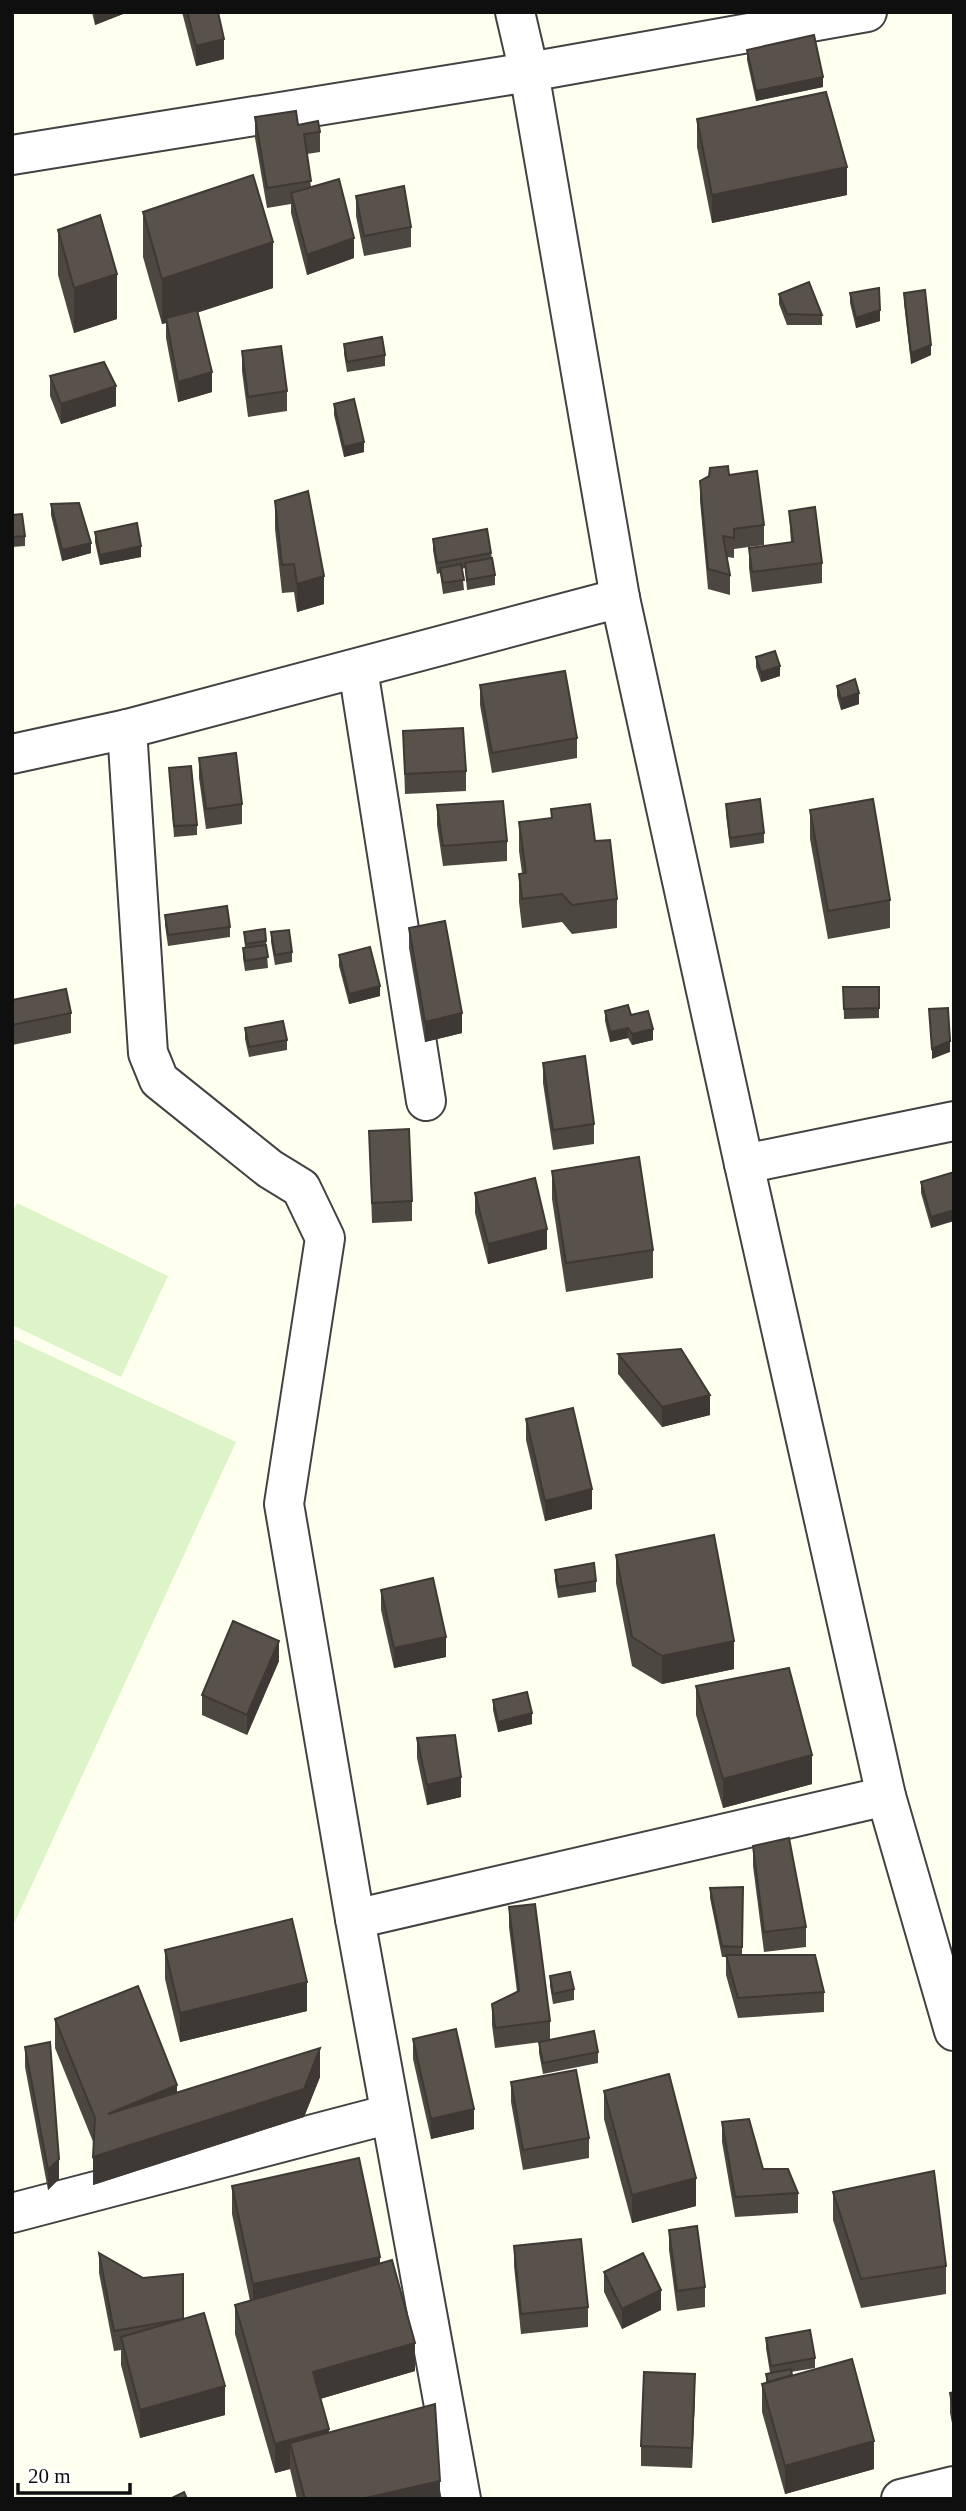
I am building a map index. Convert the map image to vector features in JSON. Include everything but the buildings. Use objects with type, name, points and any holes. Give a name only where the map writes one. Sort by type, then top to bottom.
[{"type":"street","points":[[514,12],[529,72],[620,598],[886,1796],[954,2031]]},
{"type":"street","points":[[12,155],[529,72],[867,12]]},
{"type":"street","points":[[12,754],[127,729],[620,598]]},
{"type":"street","points":[[358,669],[426,1101]]},
{"type":"street","points":[[127,729],[148,1052],[159,1080],[270,1169],[301,1188],[325,1238],[284,1504],[355,1919],[461,2499]]},
{"type":"street","points":[[744,1164],[954,1121]]},
{"type":"street","points":[[355,1919],[886,1796]]},
{"type":"street","points":[[12,2213],[390,2114]]},
{"type":"street","points":[[901,2499],[954,2486]]},
{"type":"green space","points":[[17,1203],[168,1276],[121,1377],[12,1325],[12,1213]]},
{"type":"green space","points":[[12,1338],[236,1442],[12,1928]]}]
